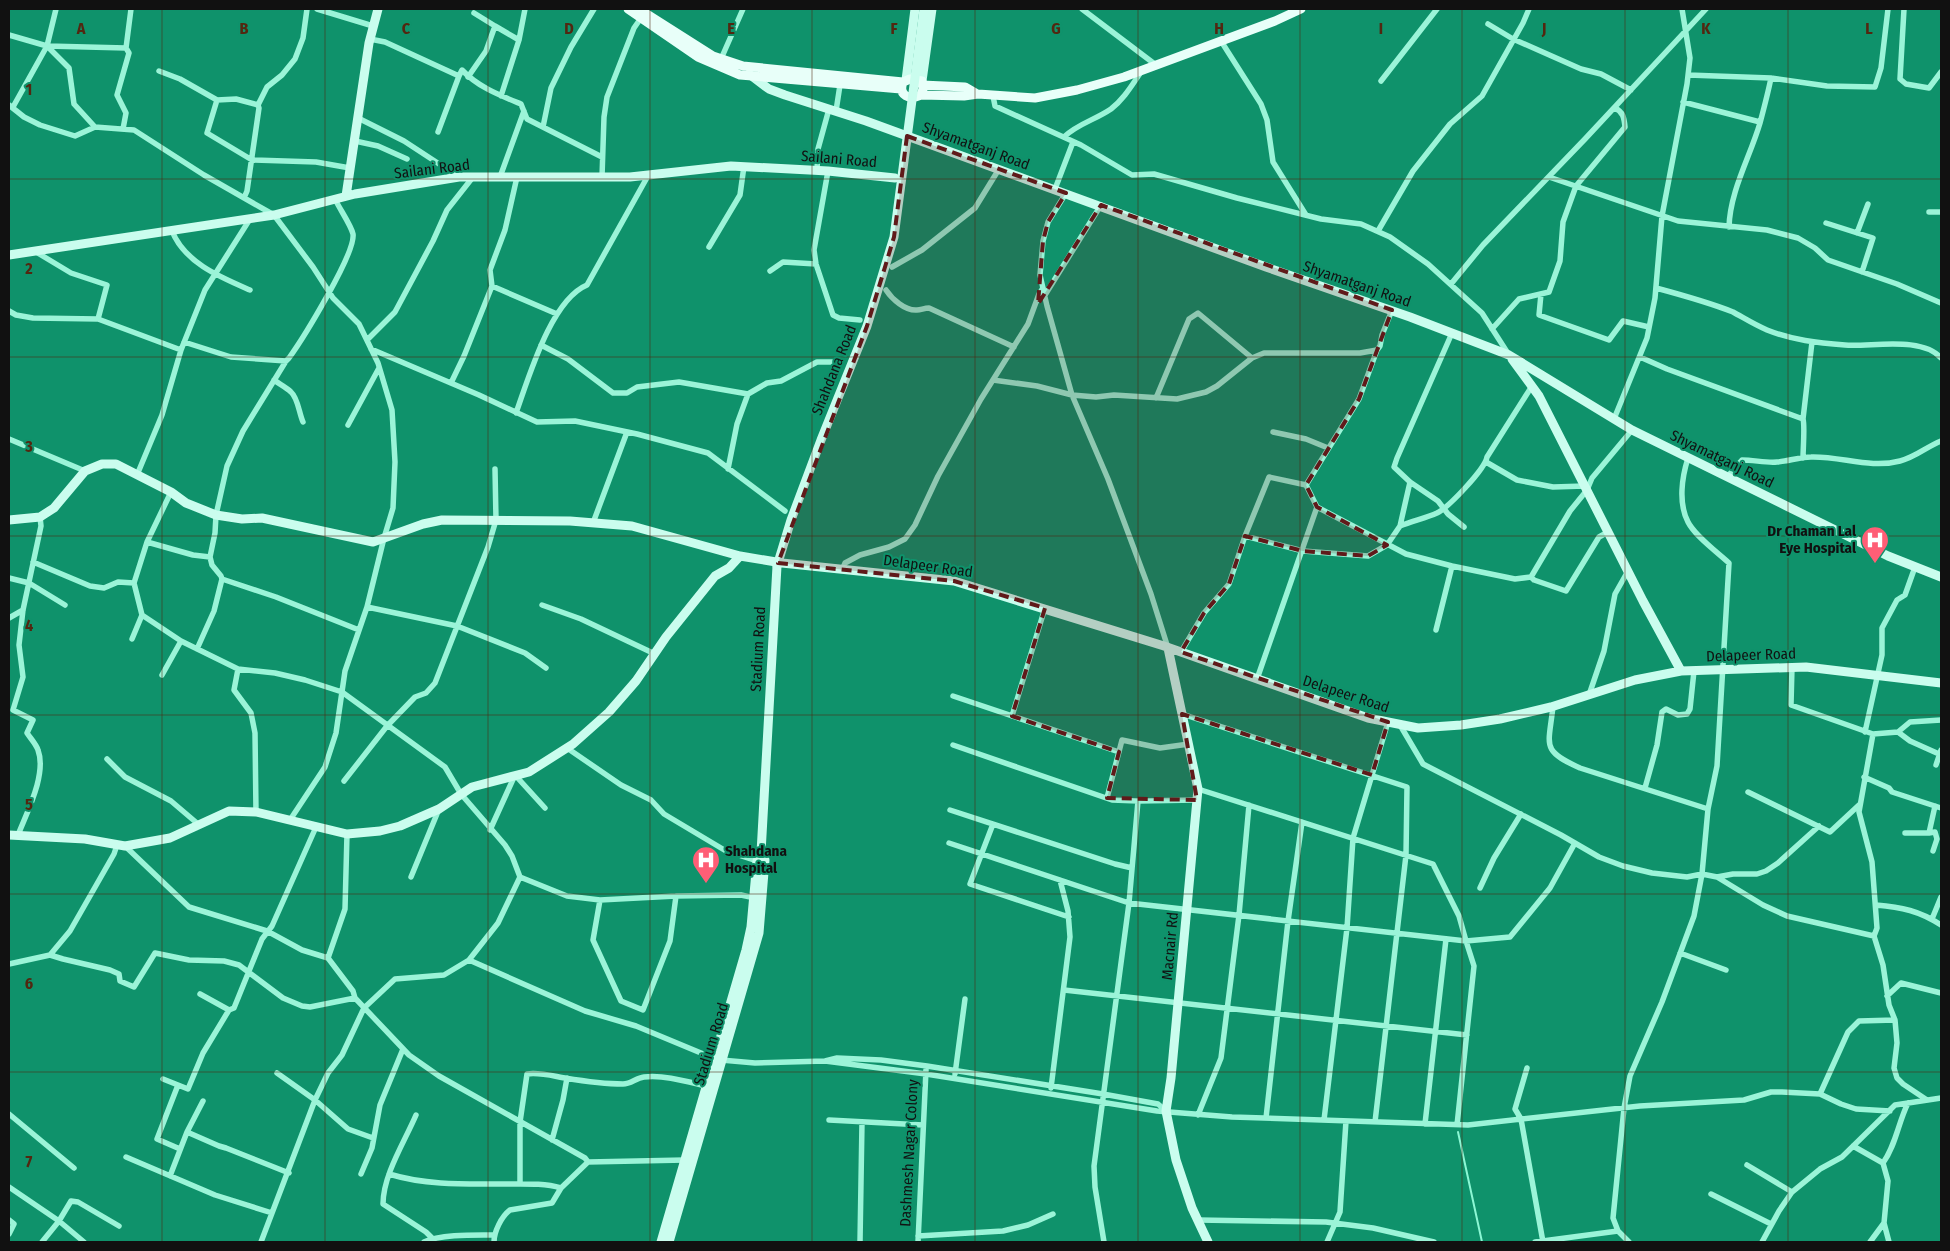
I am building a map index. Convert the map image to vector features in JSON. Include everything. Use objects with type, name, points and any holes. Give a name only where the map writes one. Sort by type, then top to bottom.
[{"type":"main road","points":[[628,9],[698,57],[731,72],[751,76],[840,85],[922,83],[965,87],[978,94]]},
{"type":"main road","points":[[640,9],[713,56],[743,66],[904,84]]},
{"type":"main road","points":[[904,84],[906,97],[914,98],[921,95],[964,96],[978,94],[1035,98],[1077,90],[1142,70],[1301,9]]},
{"type":"main road","points":[[921,95],[922,83]]},
{"type":"street","points":[[56,9],[47,46],[11,106],[24,117],[40,125],[75,136],[96,127],[134,130],[274,215],[313,267],[333,298],[359,324],[379,368],[392,410],[395,462],[393,508],[367,607],[345,671],[336,733],[325,767],[290,820]]},
{"type":"street","points":[[123,129],[126,113],[117,95],[129,53],[126,48],[131,9]]},
{"type":"street","points":[[244,198],[252,160],[258,105],[267,88],[282,75],[295,59],[303,38],[307,9]]},
{"type":"street","points":[[317,9],[373,26]]},
{"type":"street","points":[[346,196],[370,39],[378,9]]},
{"type":"street","points":[[501,96],[519,40],[525,9]]},
{"type":"street","points":[[543,127],[551,88],[571,47],[594,9]]},
{"type":"street","points":[[721,59],[743,9]]},
{"type":"street","points":[[904,84],[915,9]]},
{"type":"street","points":[[898,179],[924,9]]},
{"type":"street","points":[[922,83],[932,9]]},
{"type":"street","points":[[1082,9],[1156,65]]},
{"type":"street","points":[[1382,81],[1437,9]]},
{"type":"street","points":[[1378,231],[1413,170],[1450,124],[1482,96],[1529,9]]},
{"type":"street","points":[[1614,419],[1640,357],[1649,327],[1656,288],[1662,216],[1690,58],[1682,9]]},
{"type":"street","points":[[1451,284],[1483,245],[1615,108],[1706,9]]},
{"type":"street","points":[[1688,75],[1772,78],[1827,86],[1875,87],[1881,68],[1888,9]]},
{"type":"street","points":[[1904,9],[1900,79],[1906,84],[1929,88],[1941,72]]},
{"type":"street","points":[[474,12],[519,40]]},
{"type":"street","points":[[602,176],[604,117],[607,97],[634,28],[641,18]]},
{"type":"street","points":[[1488,24],[1513,40],[1581,70],[1601,74],[1631,90]]},
{"type":"street","points":[[468,77],[486,51],[495,26]]},
{"type":"street","points":[[9,35],[47,46],[126,48]]},
{"type":"street","points":[[370,39],[385,42],[459,76]]},
{"type":"street","points":[[1221,41],[1262,104],[1267,120],[1273,162],[1306,215]]},
{"type":"street","points":[[47,46],[69,68],[74,104],[96,127]]},
{"type":"street","name":"Shyamatganj Road","points":[[743,66],[751,76],[769,89],[1101,205],[1266,267],[1392,310],[1509,355],[1632,430],[1888,556],[1941,577]]},
{"type":"street","points":[[438,132],[462,70],[468,77],[485,88],[520,104],[527,119],[602,157]]},
{"type":"street","points":[[1064,137],[1073,128],[1110,109],[1124,97],[1142,70]]},
{"type":"street","points":[[159,71],[180,79],[217,100],[236,99],[258,105]]},
{"type":"street","points":[[1729,227],[1736,191],[1760,122],[1772,78]]},
{"type":"street","points":[[817,170],[818,149],[833,110],[840,85]]},
{"type":"street","points":[[993,96],[996,106],[1064,137],[1132,174],[1154,174],[1237,198],[1306,215],[1361,224],[1390,237],[1428,264],[1482,313],[1509,355],[1539,396],[1681,671]]},
{"type":"street","points":[[217,100],[207,133],[252,160],[316,162],[350,168]]},
{"type":"street","points":[[1683,102],[1760,122]]},
{"type":"street","points":[[1492,328],[1519,299],[1549,292],[1560,261],[1563,222],[1576,186],[1625,127],[1624,116],[1615,108]]},
{"type":"street","points":[[500,176],[524,111]]},
{"type":"street","points":[[358,118],[404,140],[459,177]]},
{"type":"street","points":[[355,141],[378,146],[407,159]]},
{"type":"street","points":[[1055,189],[1073,142]]},
{"type":"street","points":[[709,247],[740,195],[744,166]]},
{"type":"street","name":"Sailani Road","points":[[9,256],[274,215],[346,196],[459,177],[602,176],[744,166],[817,170],[898,179]]},
{"type":"street","points":[[892,267],[922,250],[975,208],[999,169]]},
{"type":"street","points":[[828,171],[814,250],[816,264],[833,315],[839,318],[860,320]]},
{"type":"street","points":[[516,413],[541,345],[557,314],[577,289],[587,284],[649,174]]},
{"type":"street","points":[[367,340],[396,312],[447,210],[473,177]]},
{"type":"street","points":[[451,383],[492,286],[490,270],[505,230],[517,177]]},
{"type":"street","points":[[1549,177],[1678,221],[1768,230],[1798,238],[1815,248],[1828,260],[1897,284],[1941,303]]},
{"type":"street","name":"Shahdana Road","points":[[779,565],[791,520],[867,326],[894,237],[898,179]]},
{"type":"street","points":[[1066,193],[1048,222],[1043,241],[1040,275],[1072,395],[1108,479],[1151,594],[1168,648]]},
{"type":"street","points":[[197,648],[214,611],[222,579],[212,565],[210,557],[215,533],[216,515],[227,466],[243,431],[286,361],[307,332],[339,275],[352,243],[353,234],[335,199]]},
{"type":"street","points":[[1857,233],[1868,204]]},
{"type":"street","points":[[842,570],[845,563],[860,555],[889,547],[905,539],[915,525],[938,476],[993,380],[1028,324],[1039,294],[1044,291],[1101,205]]},
{"type":"street","points":[[1929,212],[1941,212]]},
{"type":"street","points":[[137,475],[162,415],[181,350],[205,290],[250,219]]},
{"type":"street","points":[[1826,223],[1873,238],[1862,272]]},
{"type":"street","points":[[172,231],[188,255],[215,275],[250,290]]},
{"type":"street","points":[[36,252],[71,273],[107,285],[98,319]]},
{"type":"street","points":[[770,271],[783,262],[816,264]]},
{"type":"street","points":[[492,286],[557,314]]},
{"type":"street","points":[[1656,288],[1732,312],[1767,330],[1802,341],[1846,346],[1922,346],[1938,354],[1941,358]]},
{"type":"street","points":[[886,290],[891,297],[908,309],[929,308],[1014,347]]},
{"type":"street","points":[[1541,294],[1538,315],[1608,340],[1623,321],[1649,327]]},
{"type":"street","points":[[1306,485],[1359,399],[1392,310]]},
{"type":"street","points":[[9,311],[16,315],[33,318],[98,319],[181,350]]},
{"type":"street","points":[[1156,398],[1189,319],[1198,313],[1252,358]]},
{"type":"street","points":[[1452,333],[1396,458],[1394,467],[1410,482],[1438,501],[1448,514],[1464,527]]},
{"type":"street","points":[[184,342],[231,357],[286,361]]},
{"type":"street","points":[[1802,458],[1805,422],[1803,419],[1812,342]]},
{"type":"street","points":[[541,345],[568,359],[613,393],[626,393],[637,387],[679,382],[748,394]]},
{"type":"street","points":[[371,349],[536,422],[575,422],[627,432],[708,454],[785,511]]},
{"type":"street","points":[[993,380],[1037,386],[1072,395],[1096,397],[1114,395],[1177,399],[1206,392],[1217,386],[1252,358],[1264,353],[1360,353],[1377,350]]},
{"type":"street","points":[[1640,357],[1667,369],[1803,419]]},
{"type":"street","points":[[728,469],[737,424],[748,394],[767,383],[781,382],[817,362],[840,362]]},
{"type":"street","points":[[348,425],[379,368]]},
{"type":"street","points":[[274,380],[295,397],[298,413],[303,422]]},
{"type":"street","points":[[1400,526],[1444,508],[1486,462],[1487,457],[1532,386]]},
{"type":"street","points":[[1531,577],[1592,478],[1632,430]]},
{"type":"street","points":[[593,523],[627,432]]},
{"type":"street","points":[[1273,432],[1306,439],[1328,448]]},
{"type":"street","points":[[9,439],[85,471],[54,508],[40,517],[9,520]]},
{"type":"street","points":[[1728,476],[1742,460],[1776,462],[1812,457],[1863,463],[1899,462],[1916,456],[1931,445],[1941,441]]},
{"type":"street","points":[[1629,1242],[1618,1231],[1613,1218],[1624,1108],[1630,1076],[1694,916],[1702,874],[1708,809],[1717,766],[1721,670],[1729,563],[1688,524],[1683,510],[1684,471],[1688,458]]},
{"type":"street","points":[[1486,462],[1517,480],[1554,487],[1586,488]]},
{"type":"street","name":"Delapeer Road","points":[[85,471],[102,464],[116,464],[171,492],[186,503],[216,515],[242,519],[262,518],[373,542],[423,524],[442,520],[593,523],[632,526],[779,565],[954,581],[1181,652],[1368,718],[1418,728],[1460,726],[1500,719],[1553,706],[1635,680],[1681,671],[1806,667],[1941,683]]},
{"type":"street","points":[[344,781],[387,726],[415,697],[426,693],[435,683],[488,547],[496,520],[495,469]]},
{"type":"street","points":[[1181,652],[1204,613],[1228,584],[1269,477],[1306,485]]},
{"type":"street","points":[[1245,536],[1302,551],[1368,556],[1387,545],[1400,526],[1410,482]]},
{"type":"street","points":[[1306,485],[1317,507],[1406,554],[1452,566],[1515,578],[1531,577],[1534,580],[1566,591],[1599,537],[1608,532]]},
{"type":"street","points":[[132,639],[142,616],[134,583],[147,542],[171,492]]},
{"type":"street","points":[[1258,679],[1317,507]]},
{"type":"street","points":[[40,517],[41,526],[23,610],[19,645],[23,677],[13,710],[34,720],[27,734],[37,748],[40,761],[38,783],[14,835],[85,839],[121,846],[170,838],[229,811],[256,812],[348,834],[380,831],[400,826],[439,809],[472,787],[529,772],[567,748],[608,712],[636,681],[654,654],[715,576],[729,568],[740,556]]},
{"type":"street","points":[[147,542],[193,555],[210,557]]},
{"type":"street","points":[[33,562],[90,586],[104,588],[118,582],[134,583]]},
{"type":"street","name":"Stadium Road","points":[[669,1242],[751,927],[762,838],[779,565]]},
{"type":"street","points":[[1436,630],[1452,566]]},
{"type":"street","points":[[1865,732],[1882,655],[1882,628],[1897,600],[1905,595],[1915,567]]},
{"type":"street","points":[[1588,695],[1604,651],[1615,594],[1628,571]]},
{"type":"street","points":[[9,578],[29,583],[65,605]]},
{"type":"street","points":[[222,579],[276,597],[359,630]]},
{"type":"street","points":[[542,605],[581,619],[654,654]]},
{"type":"street","points":[[367,607],[457,626],[525,653],[546,668]]},
{"type":"street","points":[[1012,716],[1044,608]]},
{"type":"street","points":[[9,618],[23,610]]},
{"type":"street","points":[[142,616],[181,641],[238,669],[274,673],[342,692],[445,767],[461,794],[490,830],[505,845],[512,856],[520,877],[498,923],[469,960],[444,975],[395,979],[364,1008],[342,1055],[328,1072],[315,1100],[261,1242]]},
{"type":"street","points":[[162,674],[181,641]]},
{"type":"street","name":"Macnair Rd","points":[[1168,648],[1198,789],[1171,1078],[1166,1111],[1176,1160],[1208,1242]]},
{"type":"street","points":[[1792,667],[1791,705],[1865,732],[1873,734],[1898,732],[1910,722],[1941,720]]},
{"type":"street","points":[[238,669],[234,690],[251,713],[255,733],[256,812]]},
{"type":"street","points":[[1645,788],[1657,745],[1662,712],[1666,709],[1678,715],[1683,716],[1687,714],[1690,709],[1694,671]]},
{"type":"street","points":[[953,696],[1119,752]]},
{"type":"street","points":[[1553,706],[1549,745],[1553,753],[1580,768],[1708,809]]},
{"type":"street","points":[[1182,714],[1407,787],[1406,855],[1375,1122]]},
{"type":"street","points":[[1324,1120],[1347,928],[1353,838],[1388,722]]},
{"type":"street","points":[[1400,725],[1423,764],[1521,814],[1599,857],[1652,873],[1687,877],[1702,874],[1717,877],[1763,905],[1787,916],[1874,936]]},
{"type":"street","points":[[1898,732],[1910,742],[1940,752],[1936,765]]},
{"type":"street","points":[[1873,734],[1859,812],[1872,862],[1877,928],[1874,936],[1883,965],[1889,1005],[1895,1020],[1897,1043],[1894,1068],[1897,1078],[1927,1100]]},
{"type":"street","points":[[1107,798],[1122,740],[1160,748],[1188,744]]},
{"type":"street","points":[[954,746],[1107,798],[1138,801],[1197,800]]},
{"type":"street","points":[[567,748],[621,786],[651,800],[664,814],[726,852],[759,857]]},
{"type":"street","points":[[107,759],[125,777],[171,801],[198,824]]},
{"type":"street","points":[[515,775],[545,808]]},
{"type":"street","points":[[490,830],[515,775]]},
{"type":"street","points":[[1864,777],[1889,788],[1892,792],[1938,807],[1929,833]]},
{"type":"street","points":[[1198,789],[1433,864],[1459,916],[1474,966],[1457,1125]]},
{"type":"street","points":[[1748,792],[1830,832],[1859,805]]},
{"type":"street","points":[[1104,1242],[1095,1188],[1094,1166],[1115,996],[1129,902],[1138,801]]},
{"type":"street","points":[[1198,1115],[1221,1058],[1249,805]]},
{"type":"street","points":[[411,877],[439,809]]},
{"type":"street","points":[[950,810],[1132,868]]},
{"type":"street","points":[[1480,888],[1494,858],[1521,814]]},
{"type":"street","points":[[1266,1118],[1288,921],[1302,822]]},
{"type":"street","points":[[993,824],[970,884],[1068,917]]},
{"type":"street","points":[[1717,877],[1733,874],[1757,874],[1766,871],[1778,863],[1819,826]]},
{"type":"street","points":[[163,1079],[188,1089],[203,1053],[229,1010],[234,1008],[247,972],[267,931],[272,926],[316,827]]},
{"type":"street","points":[[1905,833],[1935,832],[1936,839],[1933,851]]},
{"type":"street","points":[[328,958],[345,909],[348,834]]},
{"type":"street","points":[[949,843],[1129,902],[1466,941],[1510,937],[1550,888],[1575,843]]},
{"type":"street","points":[[121,846],[189,907],[267,931],[302,950],[328,958],[353,991],[355,998],[403,1049],[439,1076],[585,1158],[588,1162]]},
{"type":"street","points":[[50,955],[70,931],[114,854],[121,846]]},
{"type":"street","name":"Stadium Road","points":[[661,1242],[706,1086],[717,1059],[759,932],[765,860],[759,857]]},
{"type":"street","points":[[520,877],[567,896],[600,900],[676,896],[741,896],[755,898]]},
{"type":"street","points":[[1051,1094],[1070,937],[1060,880]]},
{"type":"street","points":[[600,900],[593,940],[621,1001],[642,1010],[670,941],[676,896]]},
{"type":"street","points":[[1932,919],[1941,897]]},
{"type":"street","points":[[1876,905],[1907,908],[1941,925]]},
{"type":"street","points":[[1425,1124],[1446,939]]},
{"type":"street","points":[[9,964],[50,955],[62,960],[110,970],[119,974],[120,982],[134,987],[155,953],[189,960],[224,961],[239,965],[283,998],[302,1006],[310,1007],[355,998]]},
{"type":"street","points":[[1680,953],[1726,970]]},
{"type":"street","points":[[469,960],[585,1011],[636,1026],[717,1059],[756,1063],[825,1061],[954,1078],[1101,1102],[1198,1115],[1457,1125],[1624,1108],[1744,1100],[1771,1092],[1820,1094],[1856,1109],[1890,1111]]},
{"type":"street","points":[[1887,996],[1901,983],[1941,993]]},
{"type":"street","points":[[1064,990],[1467,1035]]},
{"type":"street","points":[[200,994],[229,1010]]},
{"type":"street","points":[[954,1078],[965,999]]},
{"type":"street","points":[[1820,1094],[1848,1032],[1859,1021],[1895,1020]]},
{"type":"street","points":[[361,1174],[372,1148],[380,1105],[403,1049]]},
{"type":"street","points":[[825,1061],[837,1058],[855,1058],[956,1070],[1158,1104],[1166,1111]]},
{"type":"street","name":"Dashmesh Nagar Colony","points":[[918,1239],[927,1066]]},
{"type":"street","points":[[1527,1068],[1515,1109],[1522,1119],[1542,1242]]},
{"type":"street","points":[[277,1073],[315,1100],[348,1129],[373,1138]]},
{"type":"street","points":[[520,1184],[520,1122],[527,1074],[534,1073],[623,1084],[633,1082],[636,1079],[665,1077],[706,1086]]},
{"type":"street","points":[[552,1140],[567,1078]]},
{"type":"street","points":[[178,1085],[157,1139],[180,1150]]},
{"type":"street","points":[[1762,1242],[1778,1210],[1792,1192],[1820,1169],[1842,1156],[1895,1105],[1941,1098]]},
{"type":"street","points":[[170,1176],[187,1132],[203,1101]]},
{"type":"street","points":[[1889,1242],[1884,1223],[1888,1182],[1883,1163],[1897,1139],[1908,1103]]},
{"type":"street","points":[[9,1114],[74,1168]]},
{"type":"street","points":[[416,1115],[389,1174],[383,1195],[383,1204],[426,1232],[432,1238]]},
{"type":"street","points":[[830,1120],[923,1126]]},
{"type":"street","points":[[1327,1242],[1340,1212],[1346,1121]]},
{"type":"street","points":[[860,1242],[862,1122]]},
{"type":"street","points":[[187,1132],[288,1173]]},
{"type":"street","points":[[1853,1146],[1883,1163]]},
{"type":"street","points":[[126,1157],[240,1204],[272,1213]]},
{"type":"street","points":[[494,1242],[494,1235],[505,1214],[510,1210],[552,1203],[561,1188],[588,1162],[684,1160]]},
{"type":"street","points":[[1747,1165],[1792,1192]]},
{"type":"street","points":[[389,1174],[410,1181],[440,1184],[520,1184],[561,1188]]},
{"type":"street","points":[[9,1187],[59,1221],[84,1242]]},
{"type":"street","points":[[1711,1194],[1771,1224]]},
{"type":"street","points":[[42,1242],[71,1202],[78,1202],[119,1226]]},
{"type":"street","points":[[918,1239],[1003,1231],[1028,1226],[1053,1214]]},
{"type":"street","points":[[9,1220],[14,1224],[9,1234]]},
{"type":"street","points":[[1198,1220],[1335,1223],[1373,1228],[1434,1242]]},
{"type":"street","points":[[1870,1242],[1884,1223]]},
{"type":"street","points":[[1535,1242],[1618,1231]]},
{"type":"street","points":[[424,1242],[432,1238],[494,1235]]},
{"type":"highlighted area","points":[[907,136],[1066,193],[1048,222],[1043,241],[1038,304],[1101,205],[1392,310],[1359,399],[1306,485],[1317,507],[1387,545],[1368,556],[1303,551],[1245,536],[1229,584],[1204,613],[1181,652],[1388,722],[1372,775],[1182,714],[1197,800],[1107,798],[1119,752],[1012,716],[1045,608],[954,581],[778,563],[867,326],[885,267],[894,237]]},
{"type":"waterway","points":[[1458,1132],[1482,1242]]},
{"type":"place","name":"Dr Chaman Lal Eye Hospital","points":[[1875,564]]},
{"type":"place","name":"Shahdana Hospital","points":[[706,884]]}]
